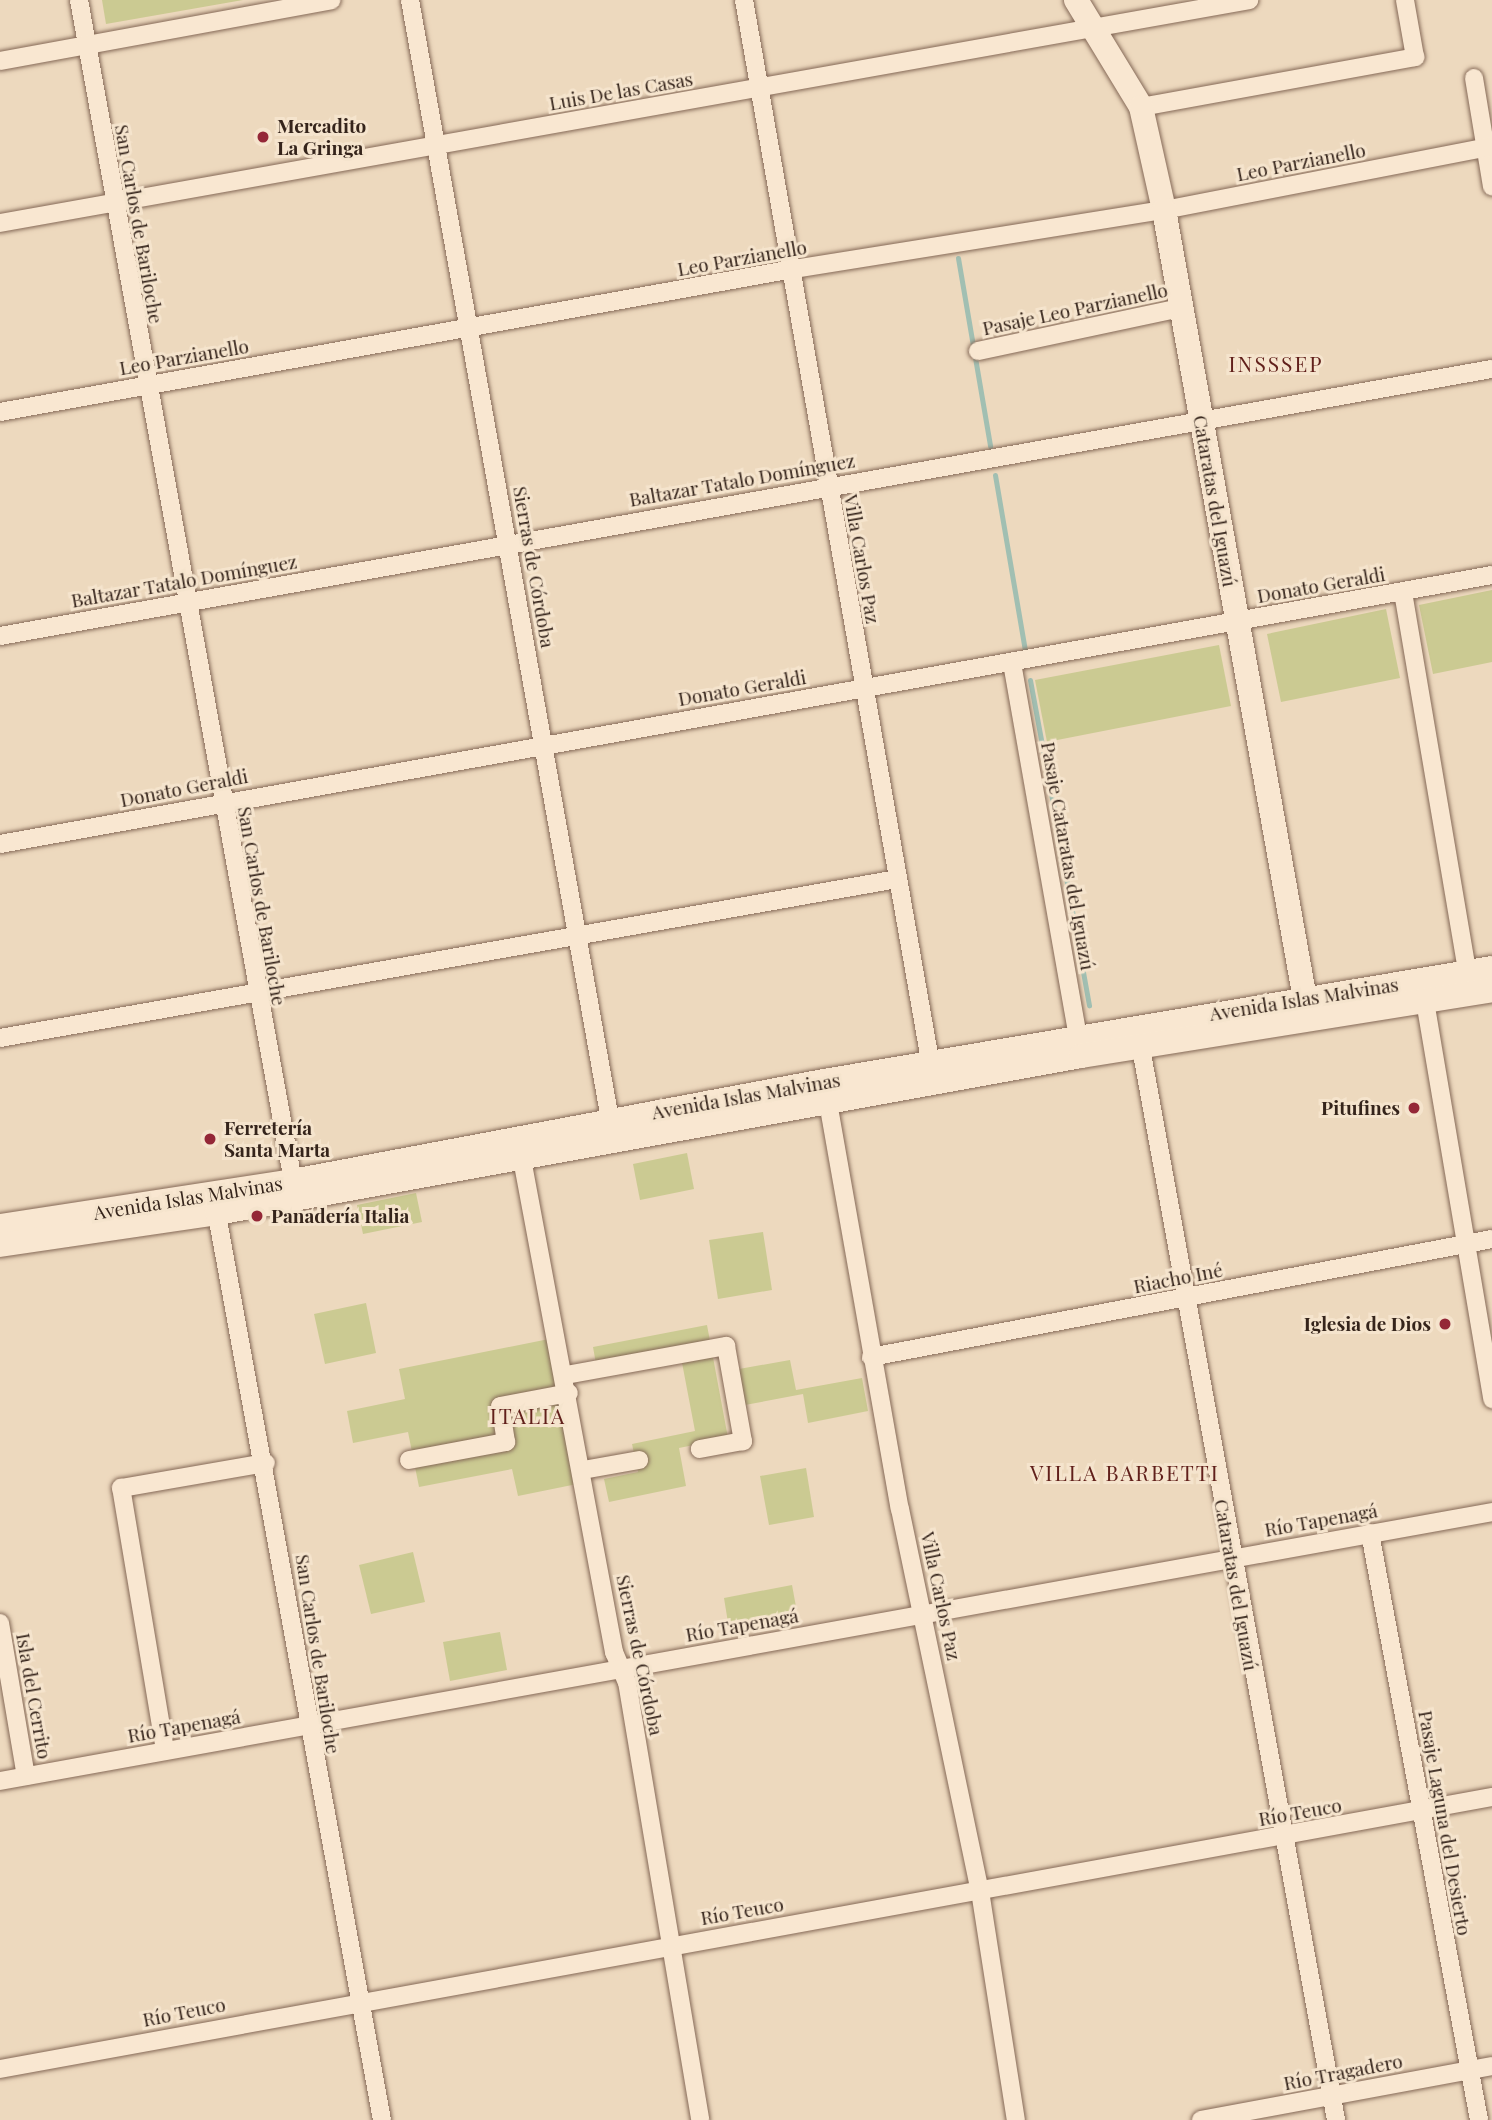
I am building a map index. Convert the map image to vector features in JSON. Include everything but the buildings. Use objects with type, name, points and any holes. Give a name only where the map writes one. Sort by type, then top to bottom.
[{"type":"main road","name":"Cataratas del Iguazú","points":[[1076,0],[1141,107],[1164,210],[1307,1009]]},
{"type":"main road","name":"Avenida Islas Malvinas","points":[[1080,1047],[1141,1048],[1307,1009],[1425,1001],[1477,985],[1492,968]]},
{"type":"main road","name":"Avenida Islas Malvinas","points":[[0,1245],[1080,1047],[1307,1009],[1477,985]]},
{"type":"main road","name":"Avenida Islas Malvinas","points":[[295,1190],[522,1159],[612,1131]]},
{"type":"main road","name":"Avenida Islas Malvinas","points":[[0,1226],[215,1204]]},
{"type":"street","name":"San Carlos de Bariloche","points":[[79,0],[146,385],[295,1190]]},
{"type":"street","points":[[0,61],[331,0]]},
{"type":"street","name":"Sierras de Córdoba","points":[[410,0],[612,1131]]},
{"type":"street","name":"Villa Carlos Paz","points":[[744,0],[788,270],[932,1074]]},
{"type":"street","name":"Luis De las Casas","points":[[0,223],[115,205],[435,143],[757,89],[1249,0]]},
{"type":"street","points":[[1141,107],[1415,57],[1405,0]]},
{"type":"street","points":[[1474,78],[1489,146],[1492,187]]},
{"type":"street","name":"Leo Parzianello","points":[[0,412],[788,270],[1164,210],[1489,146]]},
{"type":"street","name":"Pasaje Leo Parzianello","points":[[978,351],[1181,308]]},
{"type":"street","name":"Baltazar Tatalo Domínguez","points":[[0,636],[828,485],[1201,424],[1492,369]]},
{"type":"street","name":"Donato Geraldi","points":[[0,844],[1492,575]]},
{"type":"street","points":[[1402,592],[1477,985]]},
{"type":"street","name":"Pasaje Cataratas del Iguazú","points":[[1012,663],[1080,1047]]},
{"type":"street","points":[[0,1038],[897,879]]},
{"type":"street","points":[[1425,1001],[1492,1399]]},
{"type":"street","name":"Cataratas del Iguazú","points":[[1141,1048],[1281,1837],[1336,2120]]},
{"type":"street","name":"Villa Carlos Paz","points":[[826,1092],[871,1357],[980,1891],[1016,2120]]},
{"type":"street","name":"Sierras de Córdoba","points":[[522,1159],[622,1670],[700,2120]]},
{"type":"street","name":"San Carlos de Bariloche","points":[[215,1204],[266,1463],[308,1725],[357,2000],[382,2120]]},
{"type":"street","name":"Riacho Iné","points":[[871,1357],[1492,1239]]},
{"type":"street","points":[[409,1460],[506,1442],[500,1406],[567,1384],[726,1346],[743,1441],[700,1449]]},
{"type":"street","points":[[583,1471],[639,1460]]},
{"type":"street","points":[[165,1750],[121,1488],[266,1463]]},
{"type":"street","name":"Río Tapenagá","points":[[0,1781],[924,1615],[1231,1556],[1492,1512]]},
{"type":"street","name":"Pasaje Laguna del Desierto","points":[[1370,1533],[1479,2120]]},
{"type":"street","name":"Isla del Cerrito","points":[[0,1623],[26,1776]]},
{"type":"street","name":"Río Teuco","points":[[0,2069],[357,2000],[980,1891],[1492,1797]]},
{"type":"street","name":"Río Tragadero","points":[[1201,2120],[1492,2066]]},
{"type":"shaded area","points":[[102,0],[243,0],[106,24]]},
{"type":"shaded area","points":[[1492,590],[1492,662],[1433,674],[1419,605]]},
{"type":"shaded area","points":[[1386,609],[1400,678],[1281,702],[1267,634]]},
{"type":"shaded area","points":[[1219,645],[1231,706],[1047,742],[1035,680]]},
{"type":"shaded area","points":[[687,1153],[694,1189],[640,1200],[633,1164]]},
{"type":"shaded area","points":[[416,1193],[422,1222],[363,1234],[357,1205]]},
{"type":"shaded area","points":[[763,1232],[772,1290],[718,1299],[709,1240]]},
{"type":"shaded area","points":[[366,1303],[376,1353],[325,1364],[314,1314]]},
{"type":"shaded area","points":[[707,1325],[728,1438],[679,1448],[686,1486],[609,1502],[604,1479],[638,1472],[632,1444],[695,1431],[679,1347],[596,1364],[593,1347]]},
{"type":"shaded area","points":[[549,1339],[577,1484],[518,1496],[512,1469],[419,1487],[408,1432],[353,1443],[347,1411],[405,1399],[399,1369]]},
{"type":"shaded area","points":[[790,1360],[796,1390],[862,1378],[868,1411],[808,1423],[803,1394],[745,1405],[739,1369]]},
{"type":"shaded area","points":[[806,1468],[814,1517],[769,1525],[760,1476]]},
{"type":"shaded area","points":[[413,1552],[425,1602],[371,1614],[359,1565]]},
{"type":"shaded area","points":[[792,1585],[799,1623],[730,1635],[724,1598]]},
{"type":"shaded area","points":[[500,1632],[507,1670],[450,1681],[443,1642]]},
{"type":"waterway","points":[[958,258],[990,446]]},
{"type":"waterway","points":[[995,475],[1025,650]]},
{"type":"waterway","points":[[1030,680],[1057,825]]},
{"type":"waterway","points":[[1060,844],[1089,1005]]},
{"type":"place","name":"Mercadito La Gringa","points":[[263,137]]},
{"type":"place","name":"Pitufines","points":[[1414,1108]]},
{"type":"place","name":"Ferretería Santa Marta","points":[[210,1139]]},
{"type":"place","name":"Panadería Italia","points":[[257,1216]]},
{"type":"place","name":"Iglesia de Dios","points":[[1445,1324]]},
{"type":"district","name":"INSSSEP","points":[[1276,363]]},
{"type":"district","name":"ITALIA","points":[[528,1415]]},
{"type":"district","name":"VILLA BARBETTI","points":[[1125,1472]]}]
